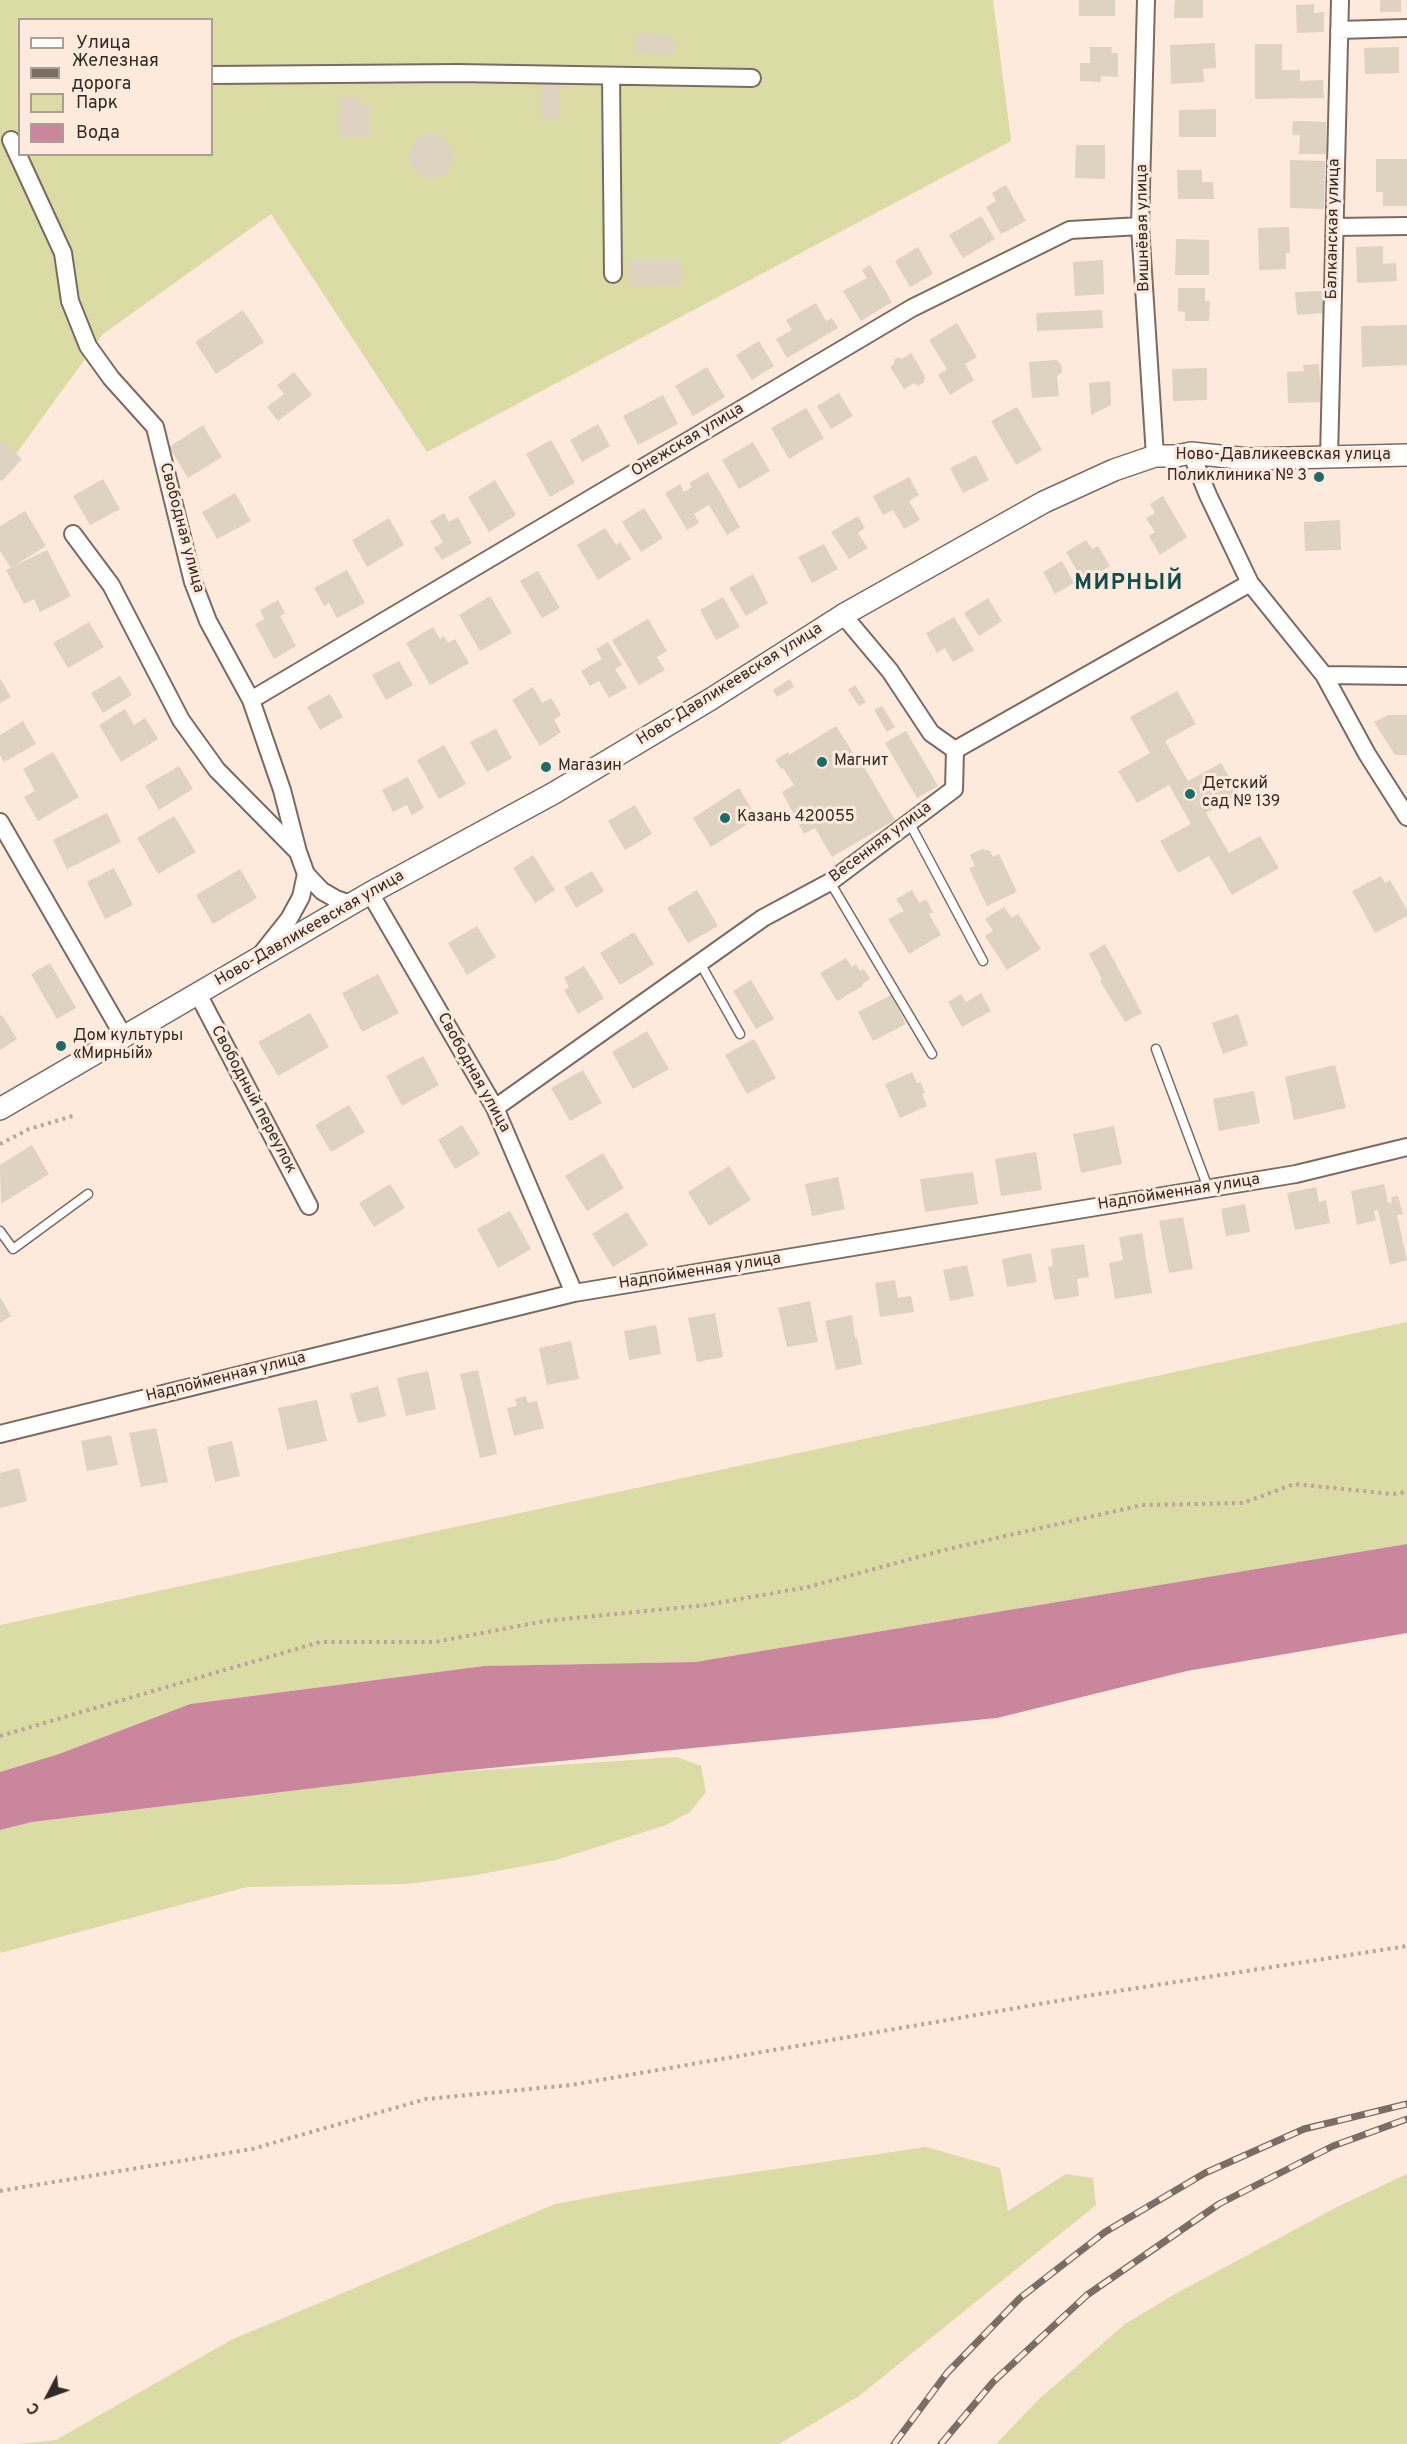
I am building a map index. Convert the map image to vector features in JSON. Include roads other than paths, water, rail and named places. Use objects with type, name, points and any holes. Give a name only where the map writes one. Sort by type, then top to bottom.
[{"type":"street","name":"Вишнёвая улица","points":[[1146,0],[1140,226],[1155,456]]},
{"type":"street","name":"Балканская улица","points":[[1329,458],[1340,0]]},
{"type":"street","points":[[1339,30],[1407,28]]},
{"type":"street","points":[[213,75],[458,73],[752,78]]},
{"type":"street","points":[[610,76],[613,274]]},
{"type":"street","name":"Свободная улица","points":[[10,139],[63,253],[70,301],[88,346],[111,378],[155,427],[193,582],[208,621],[251,700],[282,790],[306,874]]},
{"type":"street","name":"Онежская улица","points":[[251,700],[912,308],[1070,230],[1140,226]]},
{"type":"street","points":[[1335,227],[1407,226]]},
{"type":"street","points":[[1191,453],[1208,495],[1250,583],[1324,675],[1367,754],[1407,816]]},
{"type":"street","name":"Ново-Давликеевская улица","points":[[0,1109],[370,893],[554,793],[711,699],[843,615],[1044,502],[1114,470],[1155,456],[1191,453],[1248,459],[1407,455]]},
{"type":"street","points":[[73,534],[111,585],[181,720],[217,770],[298,852]]},
{"type":"street","points":[[843,615],[890,671],[931,733],[954,750],[1250,583]]},
{"type":"street","points":[[1324,675],[1407,676]]},
{"type":"street","name":"Весенняя улица","points":[[495,1108],[763,918],[830,882],[954,789],[954,750]]},
{"type":"street","points":[[2,832],[124,1037]]},
{"type":"street","points":[[306,874],[322,891],[351,904]]},
{"type":"street","points":[[258,958],[289,919],[301,897],[306,874]]},
{"type":"street","name":"Свободная улица","points":[[370,893],[495,1108],[574,1293]]},
{"type":"street","name":"Свободный переулок","points":[[198,994],[309,1206]]},
{"type":"street","name":"Надпойменная улица","points":[[0,1434],[574,1293],[1296,1174],[1407,1147]]},
{"type":"lane","points":[[909,822],[983,961]]},
{"type":"lane","points":[[830,882],[932,1054]]},
{"type":"lane","points":[[700,963],[740,1034]]},
{"type":"lane","points":[[1156,1049],[1208,1188]]},
{"type":"lane","points":[[0,1231],[13,1249],[88,1194]]},
{"type":"water","points":[[1407,1544],[1407,1633],[1187,1671],[997,1718],[440,1773],[32,1822],[0,1830],[0,1772],[59,1754],[190,1704],[484,1666],[695,1662]]},
{"type":"railway","points":[[894,2444],[947,2373],[1020,2298],[1105,2232],[1205,2173],[1304,2129],[1407,2104]]},
{"type":"railway","points":[[941,2444],[993,2382],[1087,2295],[1219,2204],[1333,2146],[1407,2119]]},
{"type":"place","name":"Поликлиника № 3","points":[[1319,477]]},
{"type":"place","name":"Магнит","points":[[822,762]]},
{"type":"place","name":"Магазин","points":[[546,767]]},
{"type":"place","name":"Детский сад № 139","points":[[1190,794]]},
{"type":"place","name":"Казань 420055","points":[[725,818]]},
{"type":"place","name":"Дом культуры «Мирный»","points":[[61,1046]]},
{"type":"district","name":"МИРНЫЙ","points":[[1129,585]]}]
